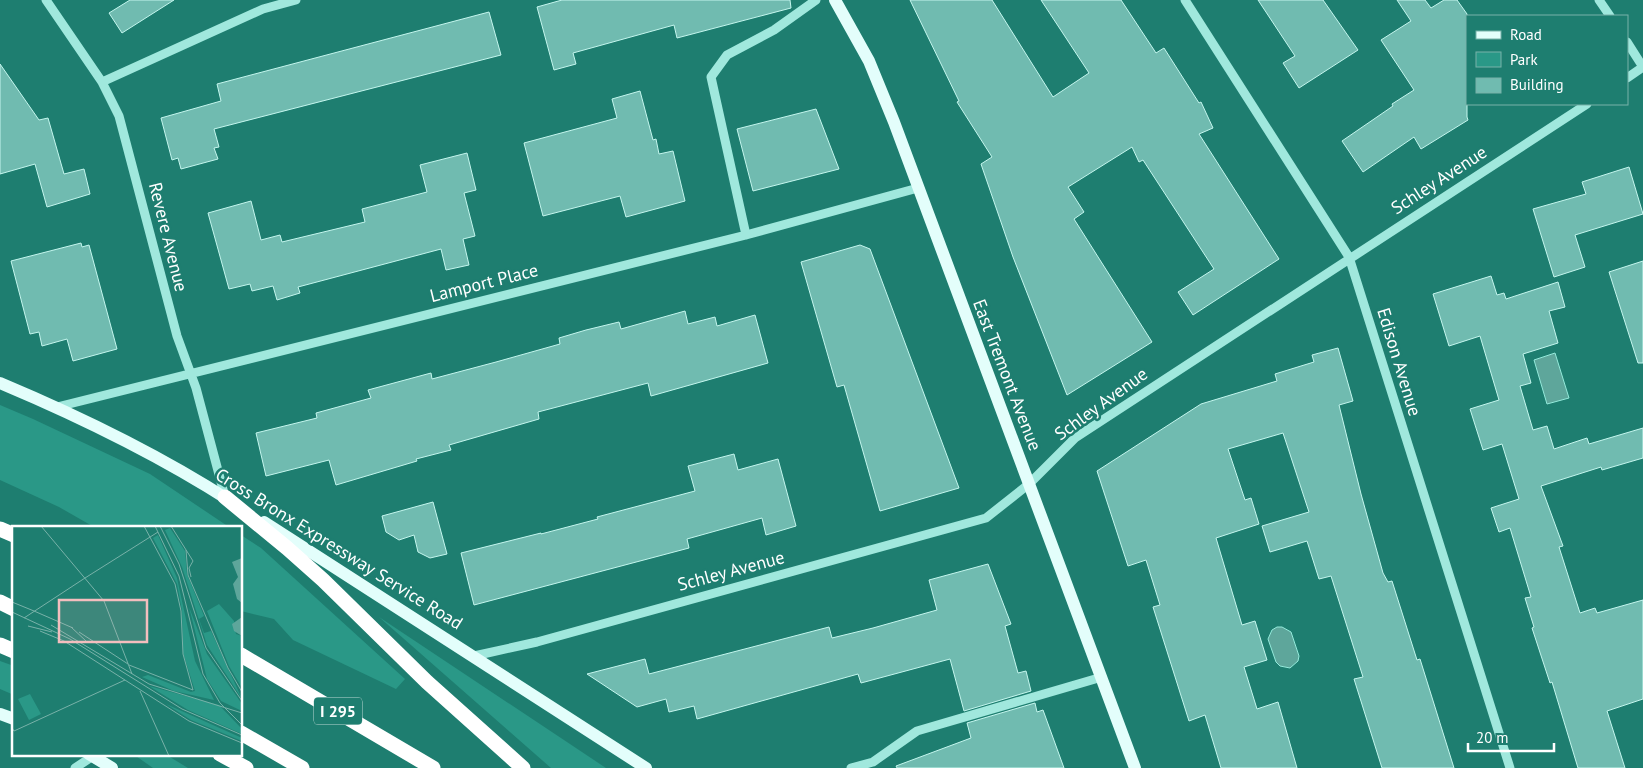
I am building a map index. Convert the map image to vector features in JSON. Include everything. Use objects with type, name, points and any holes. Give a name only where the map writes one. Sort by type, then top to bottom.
[{"type":"highway","points":[[225,497],[323,580],[427,682],[523,768]]},
{"type":"highway","points":[[0,529],[12,534]]},
{"type":"highway","points":[[0,602],[12,608]]},
{"type":"highway","points":[[0,645],[12,650]]},
{"type":"highway","name":"I 295","points":[[242,656],[433,768]]},
{"type":"highway","points":[[242,734],[302,768]]},
{"type":"highway","points":[[224,756],[246,768]]},
{"type":"main road","name":"East Tremont Avenue","points":[[835,0],[869,61],[1136,768]]},
{"type":"main road","name":"Cross Bronx Expressway Service Road","points":[[0,383],[57,407],[158,457],[225,497],[646,768]]},
{"type":"main road","points":[[0,714],[12,718]]},
{"type":"main road","points":[[93,756],[112,768]]},
{"type":"street","name":"Revere Avenue","points":[[46,0],[102,82],[113,102],[124,132],[177,336],[192,373],[225,497]]},
{"type":"street","points":[[102,82],[263,9],[296,0]]},
{"type":"street","points":[[746,234],[711,77],[727,55],[774,30],[816,0]]},
{"type":"street","name":"Edison Avenue","points":[[1185,0],[1349,258],[1510,768]]},
{"type":"street","points":[[1600,0],[1609,15]]},
{"type":"street","points":[[1628,44],[1643,67],[1628,77]]},
{"type":"street","name":"Schley Avenue","points":[[474,656],[537,642],[986,518],[1029,484],[1076,438],[1585,105]]},
{"type":"street","name":"Lamport Place","points":[[57,407],[746,234],[918,188]]},
{"type":"street","points":[[851,768],[873,762],[917,732],[1102,677]]},
{"type":"street","points":[[75,768],[90,756]]},
{"type":"street","points":[[92,756],[101,768]]},
{"type":"green space","points":[[0,405],[150,474],[228,526],[92,526],[59,507],[0,480]]},
{"type":"green space","points":[[242,536],[261,548],[405,679],[396,689],[293,640],[274,619],[242,611]]},
{"type":"green space","points":[[379,617],[606,768],[551,768]]},
{"type":"green space","points":[[0,661],[12,665],[12,694],[0,689]]},
{"type":"green space","points":[[136,756],[168,756],[188,768],[153,768]]},
{"type":"water","points":[[1555,353],[1569,398],[1547,404],[1534,360]]},
{"type":"water","points":[[1282,627],[1291,632],[1299,656],[1298,661],[1290,668],[1280,666],[1276,662],[1268,639],[1272,630]]},
{"type":"building","points":[[130,0],[174,0],[122,33],[109,13]]},
{"type":"building","points":[[562,0],[790,0],[791,8],[677,38],[674,25],[573,53],[576,64],[554,70],[537,7]]},
{"type":"building","points":[[910,0],[992,0],[1053,97],[1089,73],[1041,0],[1121,0],[1156,53],[1164,48],[1199,103],[1201,102],[1213,128],[1199,134],[1279,259],[1193,315],[1178,292],[1214,269],[1143,160],[1139,162],[1132,147],[1068,187],[1084,212],[1074,219],[1152,342],[1067,395],[1013,257],[981,164],[992,157],[957,102],[959,101]]},
{"type":"building","points":[[1258,0],[1323,0],[1358,50],[1299,88],[1283,63],[1295,56]]},
{"type":"building","points":[[1397,0],[1425,0],[1431,8],[1444,0],[1457,0],[1467,14],[1466,105],[1468,120],[1421,149],[1414,137],[1363,172],[1342,141],[1414,90],[1381,40],[1411,21]]},
{"type":"building","points":[[489,12],[501,55],[214,129],[219,147],[214,148],[218,159],[181,169],[178,158],[172,160],[161,118],[221,101],[217,84]]},
{"type":"building","points":[[0,64],[39,120],[48,118],[64,174],[84,169],[90,194],[47,207],[35,164],[0,174]]},
{"type":"building","points":[[640,91],[653,140],[656,139],[659,154],[673,151],[685,201],[626,217],[620,196],[543,216],[524,143],[617,118],[612,99]]},
{"type":"building","points":[[816,109],[839,169],[753,191],[737,129]]},
{"type":"building","points":[[467,153],[476,190],[464,193],[475,236],[463,239],[469,265],[446,270],[441,249],[298,287],[300,293],[277,300],[273,286],[252,291],[250,284],[229,289],[208,213],[251,201],[261,240],[280,235],[282,242],[365,222],[362,209],[427,192],[420,165]]},
{"type":"building","points":[[1629,167],[1643,214],[1575,235],[1585,267],[1554,277],[1533,209],[1586,194],[1582,182]]},
{"type":"building","points":[[81,243],[82,247],[89,245],[117,349],[73,361],[67,339],[42,346],[39,332],[30,334],[11,261]]},
{"type":"building","points":[[860,245],[870,249],[959,488],[880,511],[844,385],[837,387],[801,262]]},
{"type":"building","points":[[1643,261],[1643,363],[1638,363],[1609,272]]},
{"type":"building","points":[[1491,276],[1497,295],[1504,293],[1506,299],[1558,282],[1565,307],[1549,311],[1558,343],[1523,354],[1531,383],[1520,386],[1533,430],[1547,426],[1554,449],[1587,438],[1589,444],[1643,428],[1643,458],[1602,470],[1601,467],[1541,486],[1563,546],[1559,547],[1580,613],[1595,608],[1597,613],[1643,600],[1643,699],[1607,711],[1625,768],[1578,768],[1552,682],[1550,683],[1532,628],[1534,627],[1525,598],[1531,597],[1510,528],[1499,532],[1491,508],[1519,499],[1502,444],[1483,450],[1470,409],[1499,400],[1480,336],[1449,346],[1433,294]]},
{"type":"building","points":[[685,311],[688,324],[715,317],[717,326],[755,315],[768,363],[651,396],[648,383],[538,412],[539,419],[449,445],[451,450],[416,459],[417,461],[336,485],[329,460],[266,476],[256,433],[317,418],[316,413],[371,398],[368,390],[431,373],[432,379],[496,362],[560,344],[559,338],[586,330],[619,322],[621,329]]},
{"type":"building","points":[[1338,348],[1353,401],[1339,405],[1361,494],[1383,573],[1388,582],[1392,581],[1417,660],[1420,659],[1454,768],[1382,768],[1354,679],[1363,677],[1331,576],[1319,579],[1307,541],[1270,552],[1262,526],[1309,512],[1283,433],[1228,449],[1245,500],[1251,498],[1259,524],[1216,538],[1242,625],[1255,621],[1267,660],[1244,667],[1257,709],[1278,702],[1297,768],[1221,768],[1205,715],[1189,721],[1153,607],[1160,605],[1146,560],[1128,566],[1097,471],[1201,404],[1277,381],[1275,374],[1314,362],[1312,355]]},
{"type":"building","points":[[734,454],[738,470],[778,459],[796,526],[766,535],[762,518],[687,539],[689,548],[474,605],[461,553],[598,519],[597,517],[695,491],[688,466]]},
{"type":"building","points":[[433,502],[447,554],[430,558],[418,552],[414,535],[399,540],[386,532],[382,516]]},
{"type":"building","points":[[988,564],[1011,624],[1005,626],[1018,673],[1026,671],[1031,691],[964,711],[950,659],[861,683],[858,674],[697,719],[694,706],[669,712],[666,699],[637,707],[587,674],[645,659],[649,674],[829,627],[832,638],[873,628],[937,610],[929,580]]},
{"type":"building","points":[[1035,703],[1037,712],[1043,710],[1064,768],[897,768],[896,766],[971,738],[967,723]]}]
